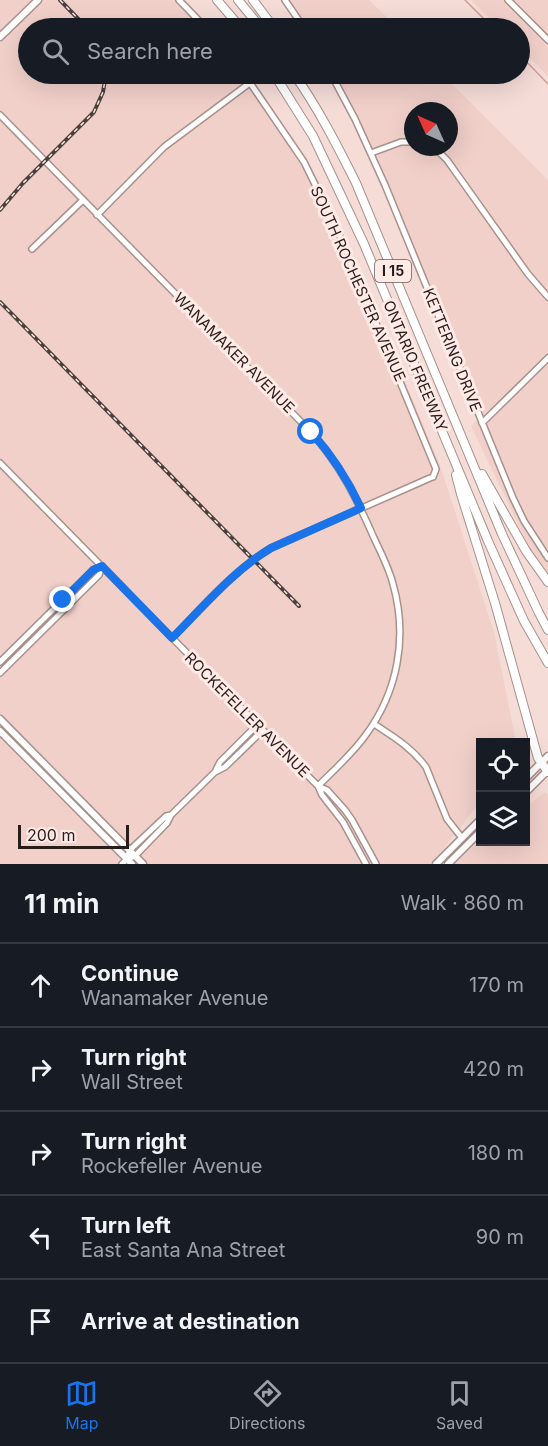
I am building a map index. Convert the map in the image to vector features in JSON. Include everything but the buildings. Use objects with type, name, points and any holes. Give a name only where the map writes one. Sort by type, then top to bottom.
[{"type":"highway","points":[[217,0],[232,18]]},
{"type":"highway","points":[[238,0],[253,18]]},
{"type":"highway","points":[[253,0],[266,18]]},
{"type":"highway","name":"ONTARIO FREEWAY","points":[[280,84],[313,136],[364,244],[524,621],[548,663]]},
{"type":"highway","name":"ONTARIO FREEWAY","points":[[302,84],[330,131],[356,183],[502,534],[548,630]]},
{"type":"highway","points":[[466,447],[522,545],[548,582]]},
{"type":"highway","points":[[451,453],[541,764],[548,771]]},
{"type":"main road","points":[[20,18],[38,0]]},
{"type":"main road","points":[[0,37],[18,19]]},
{"type":"main road","points":[[0,718],[143,864]]},
{"type":"main road","points":[[0,731],[127,862]]},
{"type":"main road","points":[[530,774],[548,756]]},
{"type":"main road","points":[[530,787],[548,771]]},
{"type":"main road","points":[[436,864],[476,824]]},
{"type":"main road","points":[[448,864],[476,836]]},
{"type":"street","points":[[179,0],[196,18]]},
{"type":"street","points":[[285,0],[297,18]]},
{"type":"street","points":[[508,0],[526,18]]},
{"type":"street","points":[[530,22],[548,40]]},
{"type":"street","points":[[97,215],[164,147],[247,84]]},
{"type":"street","name":"SOUTH ROCHESTER AVENUE","points":[[251,84],[304,162],[337,229],[436,466],[436,473],[430,478],[361,508]]},
{"type":"street","name":"KETTERING DRIVE","points":[[336,84],[355,119],[398,215],[513,498],[548,558]]},
{"type":"street","name":"WANAMAKER AVENUE","points":[[0,116],[311,432],[345,478],[361,508],[391,576],[397,598],[400,650],[386,701],[374,724],[354,749],[318,786]]},
{"type":"street","points":[[371,153],[404,142]]},
{"type":"street","points":[[443,156],[526,271],[548,297]]},
{"type":"street","points":[[32,249],[82,200]]},
{"type":"street","points":[[482,423],[548,358]]},
{"type":"street","name":"ROCKEFELLER AVENUE","points":[[0,464],[318,786],[322,795],[343,822],[366,864]]},
{"type":"street","points":[[172,638],[236,575],[262,554],[361,508]]},
{"type":"street","points":[[0,662],[93,570],[102,566]]},
{"type":"street","points":[[0,673],[99,575],[102,566]]},
{"type":"street","points":[[374,724],[408,746],[422,761],[447,819],[462,838]]},
{"type":"street","points":[[215,772],[220,762],[257,725]]},
{"type":"street","points":[[127,862],[132,853],[167,823],[171,815],[215,772],[225,767],[263,730]]},
{"type":"street","name":"ROCKEFELLER AVENUE","points":[[318,786],[327,790],[345,810],[376,864]]},
{"type":"shaded area","points":[[0,0],[185,0],[201,18],[18,18],[18,84],[256,84],[303,153],[346,241],[440,465],[494,632],[515,738],[476,738],[476,807],[430,864],[0,864]]},
{"type":"shaded area","points":[[289,0],[369,0],[388,18],[301,18]]},
{"type":"shaded area","points":[[471,0],[548,0],[548,76],[530,58],[530,18],[490,18]]},
{"type":"shaded area","points":[[341,84],[452,84],[548,180],[548,573],[530,549],[471,426],[482,415],[378,158]]},
{"type":"shaded area","points":[[545,792],[548,794],[548,864],[454,864],[476,844],[476,846],[530,846],[530,804]]},
{"type":"waterway","points":[[465,0],[483,18]]},
{"type":"waterway","points":[[530,65],[548,84]]},
{"type":"railway","points":[[60,0],[77,18]]},
{"type":"railway","points":[[0,210],[23,183],[94,112],[104,84]]},
{"type":"railway","points":[[0,302],[299,606]]},
{"type":"route","points":[[63,600],[93,570],[102,566],[172,638],[236,575],[262,554],[361,508],[345,478],[311,432]]}]
